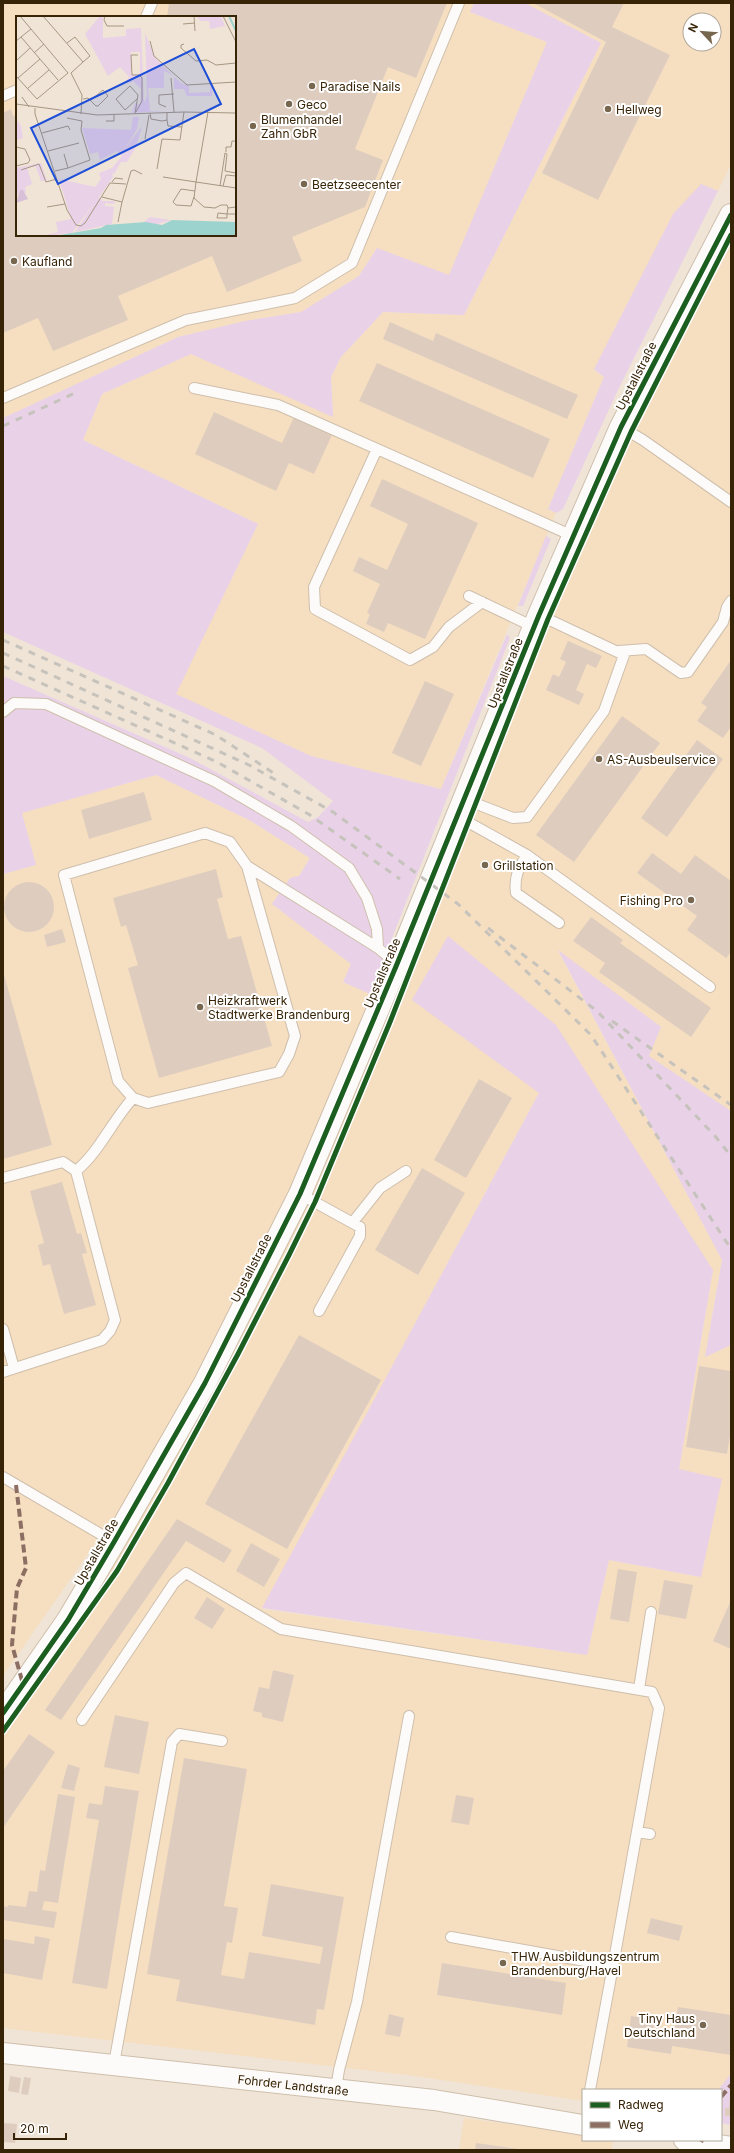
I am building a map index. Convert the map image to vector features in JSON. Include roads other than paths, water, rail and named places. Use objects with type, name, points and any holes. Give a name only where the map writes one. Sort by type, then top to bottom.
[{"type":"street","name":"Upstallstraße","points":[[3,1713],[68,1620],[205,1383],[300,1194],[397,964],[573,536],[621,427],[731,215]]},
{"type":"street","name":"Fohrder Landstraße","points":[[3,2053],[434,2100],[582,2125]]},
{"type":"street","points":[[691,2141],[731,2147]]},
{"type":"lane","points":[[146,16],[152,3]]},
{"type":"lane","points":[[3,398],[186,320],[295,298],[352,264],[459,3]]},
{"type":"lane","points":[[3,96],[16,90]]},
{"type":"lane","points":[[194,388],[278,405],[573,536]]},
{"type":"lane","points":[[621,427],[643,440],[731,502]]},
{"type":"lane","points":[[377,449],[314,587],[315,609],[410,660],[433,647],[449,627],[482,602]]},
{"type":"lane","points":[[461,808],[513,818],[527,817],[604,710],[624,655],[619,651],[469,596]]},
{"type":"lane","points":[[619,651],[646,649],[681,673],[688,672],[723,622],[727,607],[731,601]]},
{"type":"lane","points":[[3,712],[14,703],[46,704],[214,781],[292,826],[349,868],[367,898],[377,929],[378,948]]},
{"type":"lane","points":[[461,808],[710,987]]},
{"type":"lane","points":[[205,833],[230,842],[247,866],[295,1036],[290,1054],[279,1072],[148,1103],[133,1098],[118,1081],[64,875],[205,833]]},
{"type":"lane","points":[[526,855],[517,869],[515,880],[516,893],[559,923]]},
{"type":"lane","points":[[247,866],[378,948],[397,964]]},
{"type":"lane","points":[[76,1171],[88,1161],[120,1113],[133,1098]]},
{"type":"lane","points":[[3,1178],[63,1162],[76,1171],[115,1320],[110,1331],[102,1340],[3,1372]]},
{"type":"lane","points":[[353,1222],[380,1188],[406,1171]]},
{"type":"lane","points":[[300,1194],[360,1227],[360,1236],[319,1311]]},
{"type":"lane","points":[[3,1329],[14,1368]]},
{"type":"lane","points":[[3,1477],[114,1542]]},
{"type":"lane","points":[[82,1720],[174,1583],[186,1573],[281,1629],[652,1692],[659,1708],[590,2089]]},
{"type":"lane","points":[[639,1689],[651,1612]]},
{"type":"lane","points":[[336,2089],[339,2070],[357,2002],[409,1716]]},
{"type":"lane","points":[[114,2064],[172,1742],[179,1734],[222,1741]]},
{"type":"lane","points":[[637,1832],[650,1834]]},
{"type":"lane","points":[[451,1937],[613,1966]]},
{"type":"railway","points":[[3,426],[75,393]]},
{"type":"railway","points":[[3,640],[216,735],[278,776]]},
{"type":"railway","points":[[3,653],[249,765],[333,812],[458,904],[591,1035],[731,1249]]},
{"type":"railway","points":[[3,666],[217,762],[310,815],[400,879]]},
{"type":"railway","points":[[488,928],[597,1011],[715,1136],[731,1156]]},
{"type":"railway","points":[[612,1021],[731,1105]]},
{"type":"place","name":"Paradise Nails","points":[[312,86]]},
{"type":"place","name":"Geco","points":[[289,104]]},
{"type":"place","name":"Hellweg","points":[[608,109]]},
{"type":"place","name":"Blumenhandel Zahn GbR","points":[[253,126]]},
{"type":"place","name":"Beetzseecenter","points":[[304,184]]},
{"type":"place","name":"Kaufland","points":[[14,261]]},
{"type":"place","name":"AS-Ausbeulservice","points":[[599,759]]},
{"type":"place","name":"Grillstation","points":[[485,865]]},
{"type":"place","name":"Fishing Pro","points":[[691,900]]},
{"type":"place","name":"Heizkraftwerk Stadtwerke Brandenburg","points":[[200,1007]]},
{"type":"place","name":"THW Ausbildungszentrum Brandenburg/Havel","points":[[503,1963]]},
{"type":"place","name":"Tiny Haus Deutschland","points":[[703,2025]]}]
